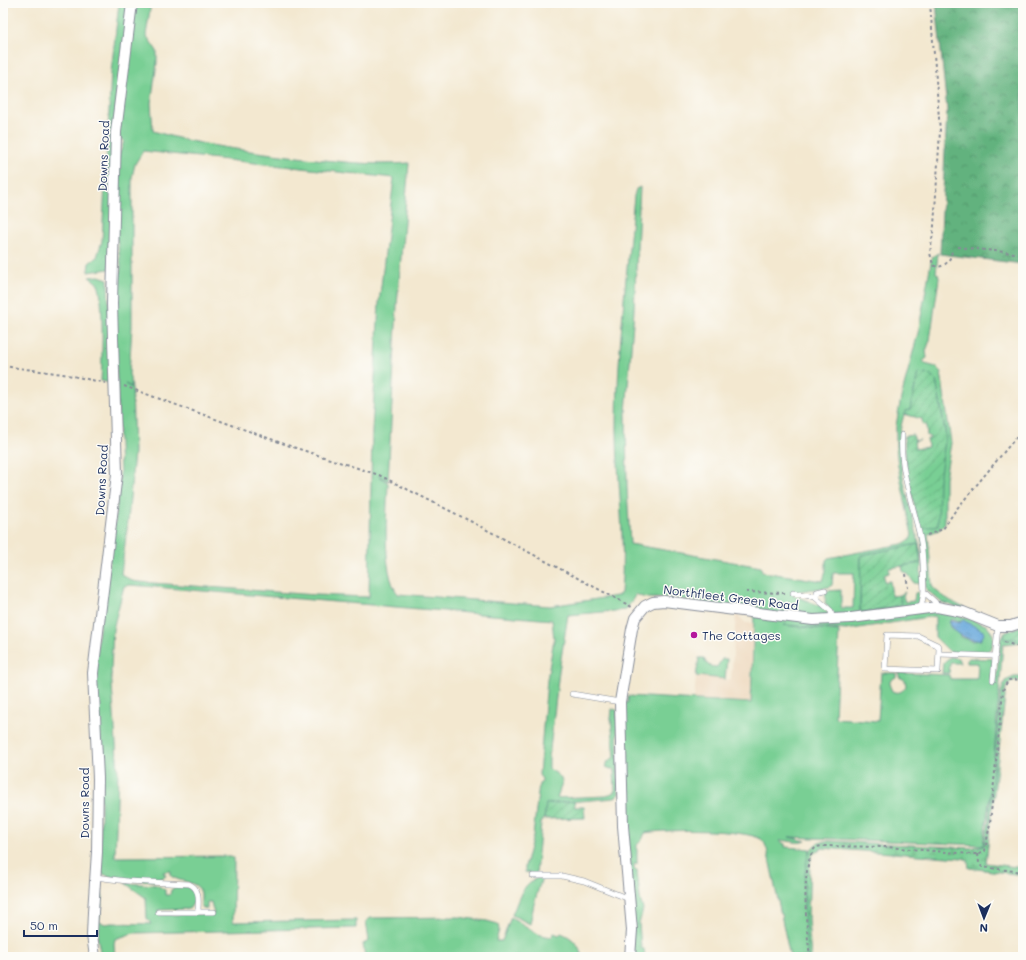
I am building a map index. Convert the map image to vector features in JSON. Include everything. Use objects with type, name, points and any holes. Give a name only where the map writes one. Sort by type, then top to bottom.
[{"type":"street","name":"Downs Road","points":[[95,957],[92,928],[98,778],[93,672],[116,478],[112,304],[116,128],[132,3]]},
{"type":"street","name":"Northfleet Green Road","points":[[640,611],[652,602],[664,601],[791,618],[832,620],[937,607],[963,612],[998,626],[1011,626],[1023,622]]},
{"type":"street","points":[[630,957],[632,930],[623,826],[620,702],[632,629],[640,611]]},
{"type":"lane","points":[[902,435],[902,452],[906,479],[920,538],[921,585],[924,592],[935,602],[937,607]]},
{"type":"lane","points":[[816,597],[817,592],[825,590]]},
{"type":"lane","points":[[921,608],[924,592]]},
{"type":"lane","points":[[793,593],[816,597],[831,611],[832,620]]},
{"type":"lane","points":[[993,680],[998,626]]},
{"type":"lane","points":[[887,635],[919,636],[938,645],[939,654],[938,671],[885,668],[887,635]]},
{"type":"lane","points":[[939,654],[996,656]]},
{"type":"lane","points":[[572,694],[620,702]]},
{"type":"lane","points":[[533,876],[562,876],[584,881],[629,899]]},
{"type":"lane","points":[[95,877],[127,881],[189,884],[195,888],[198,893],[198,912]]},
{"type":"lane","points":[[158,912],[214,912]]},
{"type":"path","points":[[930,3],[939,119],[939,154],[930,255],[932,264],[939,267],[944,265],[950,259],[952,250]]},
{"type":"path","points":[[958,246],[1023,254]]},
{"type":"path","points":[[3,366],[63,374],[114,385],[123,385],[290,446],[379,475],[388,482],[470,521],[640,611]]},
{"type":"path","points":[[920,538],[943,529],[955,511],[1023,428]]},
{"type":"path","points":[[906,574],[908,588]]},
{"type":"path","points":[[746,592],[793,593]]},
{"type":"path","points":[[998,626],[1004,643],[1023,648]]},
{"type":"path","points":[[810,957],[806,920],[807,883],[809,859],[816,847],[887,847],[978,854],[985,851],[1004,688],[1010,679],[1023,679]]},
{"type":"path","points":[[978,854],[979,864],[982,867],[1023,872]]},
{"type":"shaded area","points":[[736,615],[746,623],[753,623],[752,703],[694,699],[696,676],[731,680]]},
{"type":"green space","points":[[119,3],[129,3],[109,269],[88,272],[89,263],[97,257],[102,241],[111,72]]},
{"type":"green space","points":[[135,3],[151,3],[146,35],[157,51],[157,63],[151,103],[153,131],[189,141],[261,153],[353,163],[409,163],[397,305],[388,481],[378,475],[388,483],[386,524],[387,557],[389,572],[398,594],[550,606],[617,596],[621,593],[622,532],[617,449],[617,400],[623,312],[634,196],[636,189],[640,187],[634,310],[626,412],[627,487],[630,544],[761,567],[762,572],[823,581],[826,570],[826,560],[828,558],[902,544],[910,540],[912,535],[898,466],[896,426],[901,398],[918,333],[932,257],[938,253],[936,273],[938,274],[939,278],[930,340],[926,351],[927,358],[923,361],[925,364],[936,367],[941,372],[951,443],[945,478],[945,523],[939,530],[928,534],[932,586],[945,598],[979,615],[1008,623],[1023,618],[1023,620],[1011,624],[994,623],[965,610],[941,602],[926,589],[922,540],[907,473],[905,453],[913,453],[916,484],[921,494],[930,496],[933,473],[939,469],[939,459],[946,435],[936,380],[931,375],[918,373],[910,410],[905,411],[902,422],[899,446],[906,492],[921,553],[921,563],[918,544],[861,555],[860,610],[864,612],[901,605],[900,595],[905,592],[903,596],[905,602],[914,601],[915,593],[919,592],[918,603],[912,607],[902,609],[836,618],[825,603],[826,591],[841,590],[841,608],[853,608],[854,573],[833,573],[832,585],[829,587],[793,592],[793,595],[821,606],[830,615],[828,618],[769,613],[672,598],[648,598],[636,594],[626,610],[568,615],[559,671],[549,758],[549,769],[559,776],[562,781],[557,798],[607,796],[615,791],[614,770],[606,767],[608,761],[615,757],[611,719],[612,709],[617,710],[619,794],[615,798],[546,804],[544,819],[541,823],[536,874],[525,872],[525,866],[533,836],[539,784],[542,782],[539,775],[547,680],[554,639],[552,620],[131,585],[124,586],[113,629],[111,670],[118,773],[115,857],[231,856],[234,858],[233,922],[356,920],[356,928],[134,933],[115,939],[115,957],[101,957],[95,924],[99,886],[103,897],[99,922],[106,924],[151,924],[147,918],[146,898],[125,883],[157,885],[165,890],[165,895],[170,895],[171,890],[176,886],[189,887],[194,893],[195,901],[189,909],[158,910],[158,915],[214,914],[211,902],[207,902],[207,909],[201,907],[201,893],[196,886],[171,876],[171,871],[163,872],[166,876],[156,881],[120,879],[99,873],[101,773],[95,672],[98,637],[114,532],[120,475],[115,320],[121,266],[116,233],[119,156],[124,141],[119,138],[118,129],[127,42]],"holes":[[[143,151],[394,178],[379,303],[372,431],[369,597],[316,595],[139,582],[132,581],[121,574],[128,521],[134,452],[132,388],[125,384],[132,387],[129,374],[132,327],[132,177],[135,164]]]},
{"type":"green space","points":[[936,3],[1023,3],[1023,264],[940,254],[947,110]]},
{"type":"green space","points":[[99,276],[108,279],[111,383],[101,381],[102,331],[100,291],[96,282],[89,277]]},
{"type":"green space","points":[[918,373],[931,375],[936,380],[946,436],[939,480],[938,525],[920,529],[907,473],[904,436],[913,435],[915,449],[928,447],[927,439],[930,439],[929,436],[927,436],[926,424],[923,425],[922,419],[904,414],[905,411],[910,410]]},
{"type":"green space","points":[[918,544],[921,563],[889,568],[889,573],[884,575],[885,582],[890,581],[892,596],[900,595],[901,605],[864,612],[860,611],[861,555]]},
{"type":"green space","points":[[921,563],[921,584],[914,583],[909,575],[903,571],[902,566]]},
{"type":"green space","points":[[945,610],[986,625],[993,634],[992,647],[986,653],[950,652],[935,637],[935,616],[846,630],[784,625],[839,631],[835,718],[878,721],[881,673],[896,673],[896,677],[891,680],[889,684],[892,691],[898,692],[902,691],[906,686],[905,680],[899,677],[899,673],[949,675],[950,679],[977,679],[978,663],[967,663],[967,660],[969,658],[993,659],[991,681],[996,681],[1001,637],[1011,630],[1023,637],[1023,642],[1003,644],[992,781],[983,845],[789,837],[806,841],[779,841],[785,844],[785,847],[810,849],[807,862],[804,899],[808,957],[790,957],[767,849],[761,839],[739,833],[704,831],[645,833],[642,840],[637,845],[637,864],[634,864],[634,870],[637,870],[640,899],[643,909],[639,924],[641,947],[644,949],[645,957],[633,957],[623,701],[628,703],[628,696],[751,703],[754,616],[775,618]],"holes":[[[951,619],[960,622],[962,619],[981,640],[972,641],[961,637],[960,634],[952,630],[949,623]]]},
{"type":"green space","points":[[1023,625],[1023,639],[1004,639],[1004,633]]},
{"type":"green space","points":[[950,657],[958,658],[960,663],[950,663],[949,673],[942,673],[943,663]]},
{"type":"green space","points":[[699,658],[704,658],[712,667],[717,667],[722,659],[727,659],[725,679],[696,676]]},
{"type":"green space","points":[[1014,677],[1023,677],[1023,681],[1011,682],[1006,688],[986,863],[1023,868],[1023,875],[969,868],[968,860],[962,858],[821,848],[812,855],[810,863],[808,919],[811,957],[808,957],[804,884],[805,869],[808,857],[815,845],[826,841],[971,848],[984,845],[988,825],[1001,692],[1005,681]]},
{"type":"green space","points":[[574,801],[575,807],[584,807],[585,818],[544,819],[546,804]]},
{"type":"green space","points":[[542,877],[530,924],[512,915],[522,891],[530,882]]},
{"type":"green space","points":[[459,917],[498,924],[499,930],[496,941],[502,941],[511,917],[540,935],[552,937],[554,933],[559,935],[561,933],[575,942],[582,957],[365,957],[363,944],[369,941],[366,921],[371,918]]},
{"type":"water","points":[[963,620],[983,631],[984,634],[981,639],[977,640],[967,638],[953,629],[950,621],[960,623]]},
{"type":"place","name":"The Cottages","points":[[694,635]]}]
